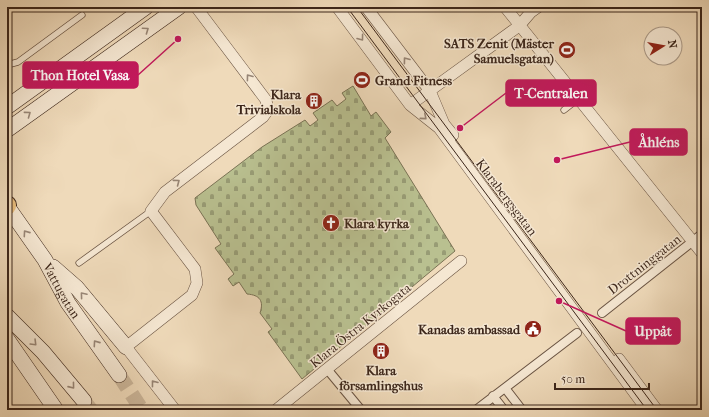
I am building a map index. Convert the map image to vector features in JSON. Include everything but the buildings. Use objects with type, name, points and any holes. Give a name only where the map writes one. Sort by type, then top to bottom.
[{"type":"main road","points":[[7,107],[146,7]]},
{"type":"main road","points":[[7,130],[179,7]]},
{"type":"main road","name":"Vattugatan","points":[[7,206],[45,260],[68,303],[119,375]]},
{"type":"main road","points":[[45,260],[77,288],[126,347]]},
{"type":"main road","points":[[7,316],[43,352],[84,401]]},
{"type":"main road","points":[[7,340],[40,385],[56,410]]},
{"type":"street","points":[[176,410],[126,347],[192,295],[197,284],[194,269],[151,211],[165,192],[263,117],[268,110],[266,100],[196,7]]},
{"type":"street","name":"Klarabergsgatan","points":[[338,7],[410,105],[438,128],[647,410]]},
{"type":"street","name":"Klarabergsgatan","points":[[366,7],[430,91],[444,124],[657,410]]},
{"type":"street","points":[[504,7],[702,253]]},
{"type":"street","points":[[410,105],[520,26],[531,12],[538,7]]},
{"type":"street","name":"Drottninggatan","points":[[602,313],[702,234]]},
{"type":"street","name":"Klara Östra Kyrkogata","points":[[276,410],[297,397],[326,369],[461,261]]},
{"type":"street","points":[[476,410],[577,333]]},
{"type":"street","points":[[326,369],[360,410]]},
{"type":"street","points":[[505,388],[522,410]]},
{"type":"street","points":[[493,396],[504,410]]},
{"type":"lane","points":[[7,65],[18,62],[82,15]]},
{"type":"lane","points":[[564,110],[578,99]]},
{"type":"lane","points":[[80,264],[151,211]]},
{"type":"green space","points":[[353,86],[371,116],[376,112],[391,132],[385,138],[455,251],[302,379],[268,332],[272,329],[260,313],[260,299],[247,294],[239,282],[233,286],[228,279],[234,274],[215,248],[221,244],[196,205],[195,198],[262,147],[305,120],[310,126],[318,120],[313,113],[332,100],[337,106],[346,99],[342,93]]},
{"type":"tunnel","points":[[119,375],[142,410]]},
{"type":"tunnel","points":[[84,401],[91,410]]},
{"type":"tram line","points":[[347,7],[647,410]]},
{"type":"tram line","points":[[357,7],[657,410]]},
{"type":"place","name":"Thon Hotel Vasa","points":[[178,39]]},
{"type":"place","name":"SATS Zenit (Mäster Samuelsgatan)","points":[[567,50]]},
{"type":"place","name":"Grand Fitness","points":[[362,80]]},
{"type":"place","name":"Klara Trivialskola","points":[[314,101]]},
{"type":"place","name":"T-Centralen","points":[[460,128]]},
{"type":"place","name":"Åhléns","points":[[557,160]]},
{"type":"place","name":"Klara kyrka","points":[[331,223]]},
{"type":"place","name":"Uppåt","points":[[559,301]]},
{"type":"place","name":"Kanadas ambassad","points":[[533,329]]},
{"type":"place","name":"Klara församlingshus","points":[[381,351]]}]
